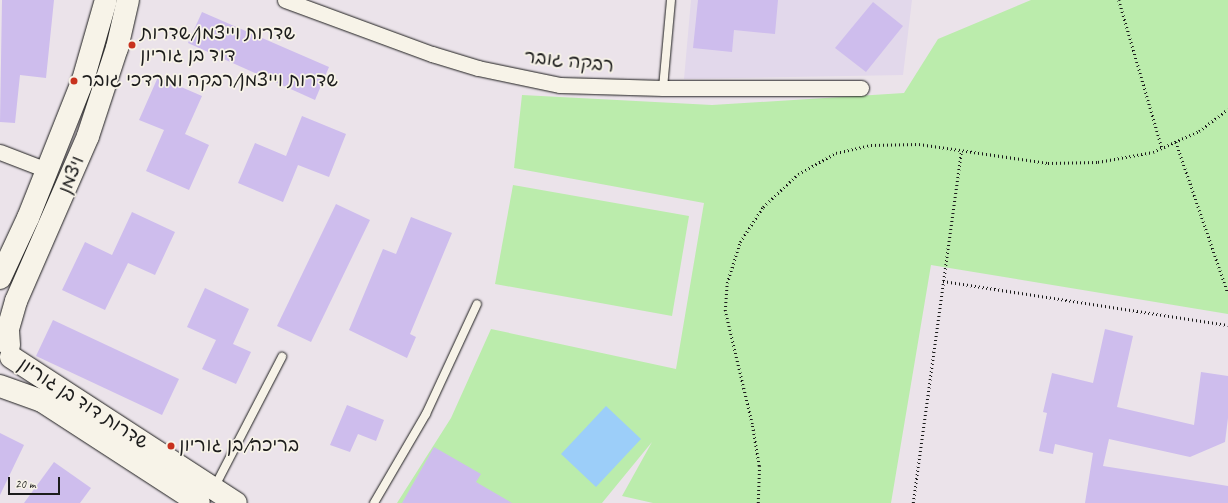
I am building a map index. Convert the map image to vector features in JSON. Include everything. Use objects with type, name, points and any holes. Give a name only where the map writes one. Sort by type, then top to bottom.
[{"type":"street","name":"ויצמן","points":[[0,278],[47,170],[83,80],[106,0]]},
{"type":"street","name":"ויצמן","points":[[0,382],[6,374],[8,329],[16,301],[88,136],[117,48],[128,0]]},
{"type":"street","name":"רבקה גובר","points":[[284,0],[478,68],[560,85],[663,88],[861,88]]},
{"type":"street","points":[[0,152],[47,170]]},
{"type":"street","name":"שדרות דוד בן גוריון","points":[[7,345],[206,498]]},
{"type":"street","name":"שדרות דוד בן גוריון","points":[[0,386],[42,401],[206,498],[236,503]]},
{"type":"lane","points":[[663,88],[671,0]]},
{"type":"lane","points":[[374,503],[426,414],[477,304]]},
{"type":"lane","points":[[206,498],[282,357]]},
{"type":"path","points":[[1118,0],[1162,148]]},
{"type":"path","points":[[758,503],[759,466],[752,424],[725,311],[727,283],[740,242],[763,207],[798,174],[836,153],[871,145],[919,144],[1056,163],[1098,162],[1162,148],[1199,131],[1228,109]]},
{"type":"path","points":[[1176,142],[1228,293]]},
{"type":"path","points":[[913,503],[961,151]]},
{"type":"path","points":[[943,281],[1228,325]]},
{"type":"shaded area","points":[[691,0],[912,0],[903,75],[684,79]]},
{"type":"green space","points":[[1031,0],[1228,0],[1228,314],[931,265],[891,503],[653,503],[622,496],[652,442],[602,503],[397,503],[451,418],[491,329],[676,369],[704,203],[514,168],[522,95],[712,105],[904,93],[938,39]]},
{"type":"green space","points":[[513,185],[689,216],[672,316],[495,284]]},
{"type":"water","points":[[606,406],[641,439],[596,487],[561,454]]},
{"type":"building","points":[[2,0],[54,0],[46,78],[20,75],[15,123],[0,122]]},
{"type":"building","points":[[698,0],[778,0],[775,34],[734,30],[732,52],[693,48]]},
{"type":"building","points":[[873,2],[903,26],[866,72],[835,48]]},
{"type":"building","points":[[202,12],[329,67],[315,100],[188,43]]},
{"type":"building","points":[[158,77],[202,96],[185,134],[209,145],[189,190],[146,171],[164,130],[139,120]]},
{"type":"building","points":[[302,116],[346,134],[329,177],[298,165],[283,202],[238,183],[255,143],[286,156]]},
{"type":"building","points":[[336,204],[370,220],[311,342],[277,326]]},
{"type":"building","points":[[132,212],[175,232],[155,275],[128,263],[105,310],[62,290],[85,242],[112,255]]},
{"type":"building","points":[[411,217],[452,233],[410,334],[416,337],[407,358],[349,330],[383,249],[396,254]]},
{"type":"building","points":[[205,288],[249,309],[233,344],[251,352],[236,384],[202,369],[216,340],[187,327]]},
{"type":"building","points":[[53,320],[179,379],[162,415],[36,356]]},
{"type":"building","points":[[1105,329],[1133,336],[1117,407],[1194,425],[1201,372],[1228,376],[1228,418],[1225,442],[1190,457],[1109,439],[1103,466],[1228,486],[1228,503],[1085,503],[1093,453],[1055,444],[1053,454],[1039,451],[1047,413],[1043,412],[1052,373],[1093,383]]},
{"type":"building","points":[[347,405],[384,420],[376,441],[358,434],[350,452],[330,445]]},
{"type":"building","points":[[0,433],[24,445],[0,495]]},
{"type":"building","points":[[434,447],[481,474],[476,482],[512,503],[402,503]]},
{"type":"building","points":[[54,462],[91,488],[80,503],[24,503]]},
{"type":"place","name":"שדרות וייצמן/שדרות דוד בן גוריון","points":[[132,45]]},
{"type":"place","name":"שדרות וייצמן/רבקה ומרדכי גובר","points":[[74,81]]},
{"type":"place","name":"בריכה/בן גוריון","points":[[171,446]]}]
